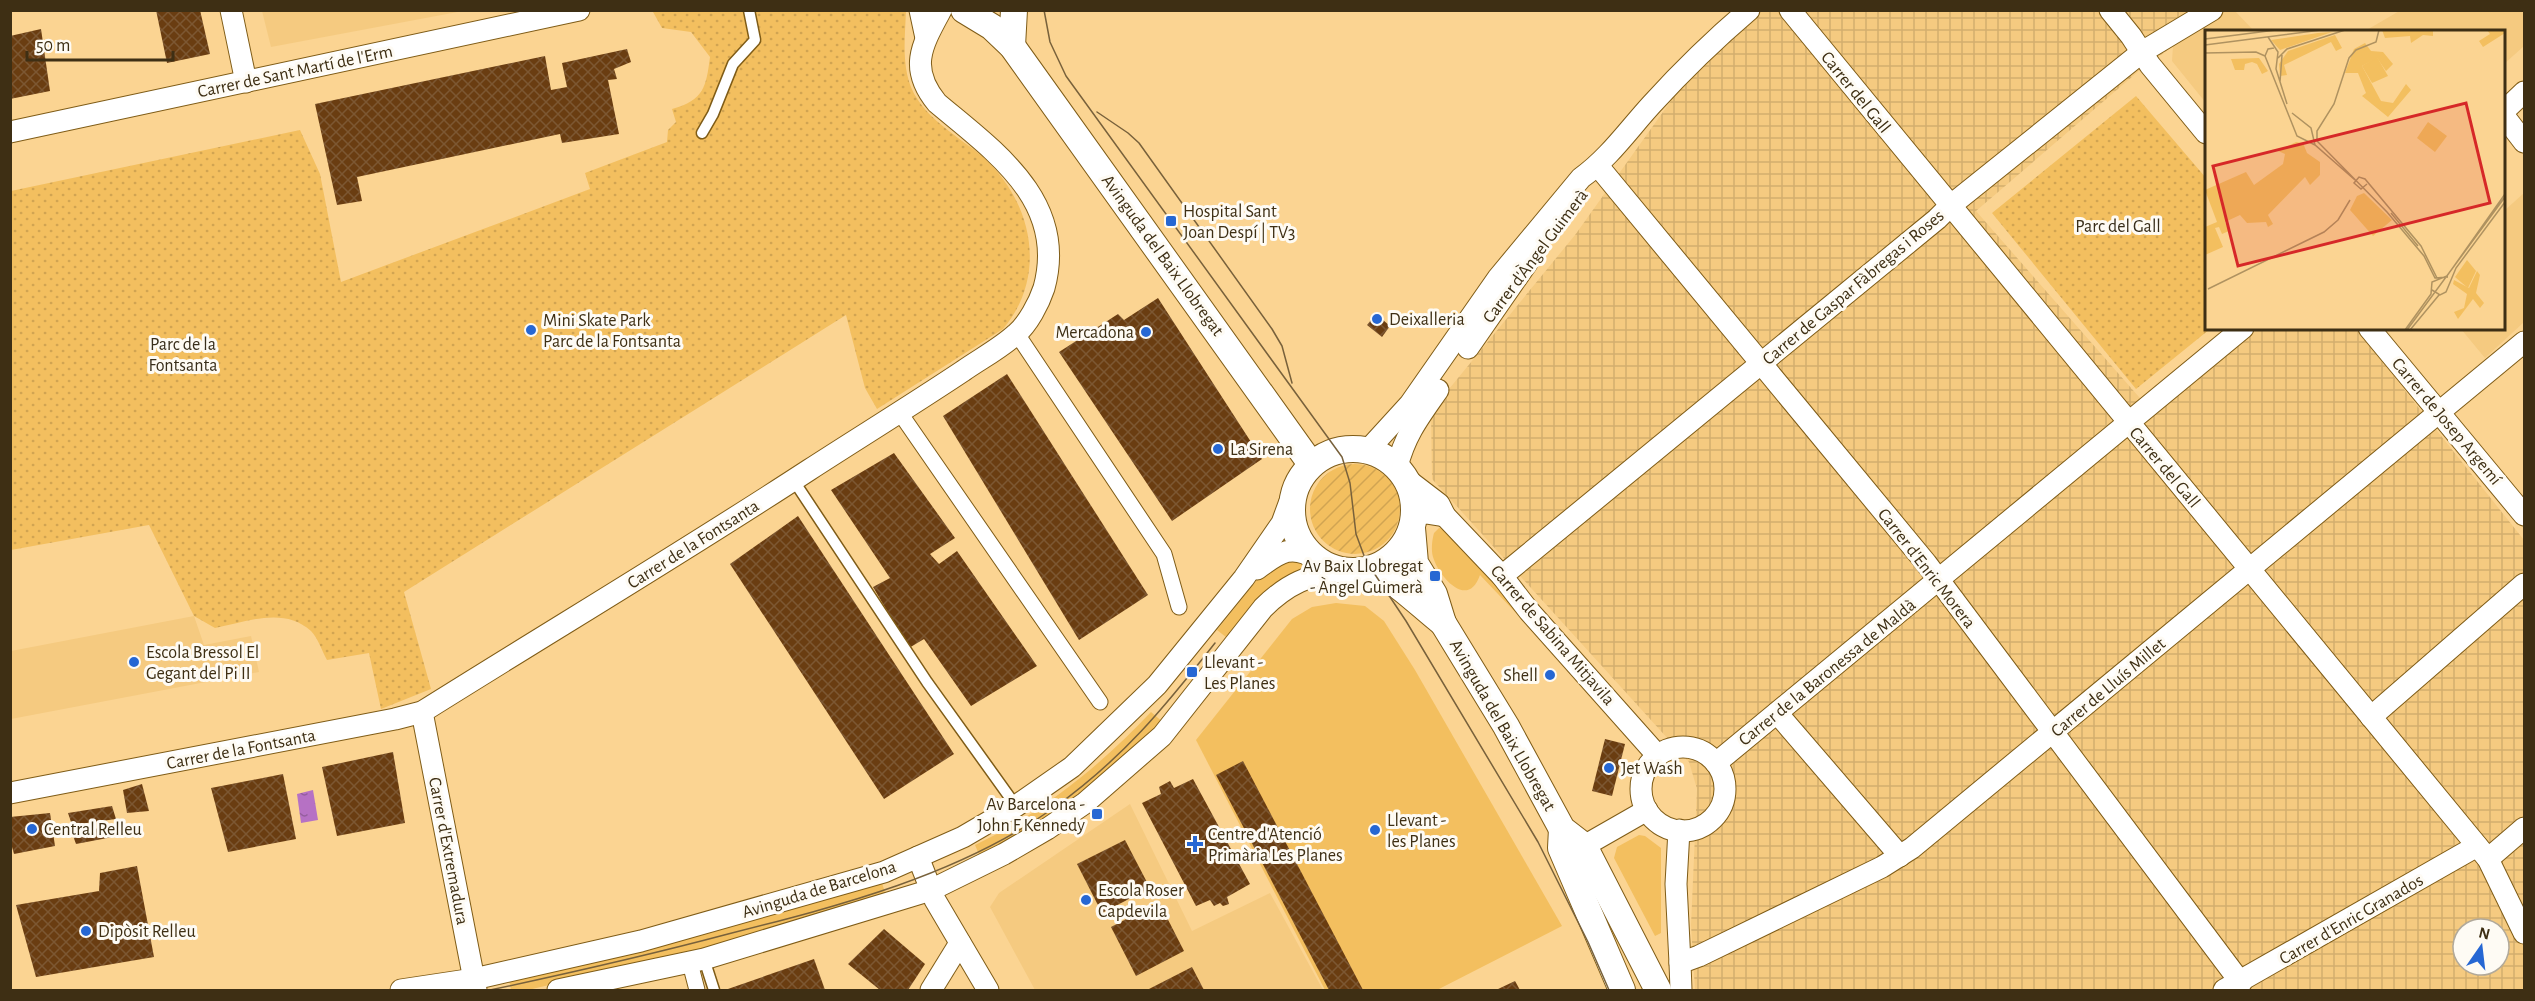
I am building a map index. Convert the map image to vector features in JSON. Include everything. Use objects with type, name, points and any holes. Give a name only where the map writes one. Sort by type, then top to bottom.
[{"type":"street","points":[[231,10],[246,81]]},
{"type":"street","name":"Carrer de Sant Martí de l'Erm","points":[[10,132],[579,10]]},
{"type":"street","name":"Carrer de la Fontsanta","points":[[920,10],[926,38]]},
{"type":"street","name":"Carrer de la Fontsanta","points":[[10,793],[395,720],[422,712],[794,481],[1017,334],[1043,291],[1047,275],[1047,247],[1042,220],[1021,179],[1005,160],[928,93],[921,76],[919,61],[926,38],[941,10]]},
{"type":"street","name":"Avinguda del Baix Llobregat","points":[[964,10],[992,27],[1012,46],[1311,464]]},
{"type":"street","points":[[1012,46],[1014,10]]},
{"type":"street","name":"Carrer d'Àngel Guimerà","points":[[1368,450],[1410,404],[1498,278],[1581,178],[1598,166],[1654,102],[1706,49],[1749,10]]},
{"type":"street","name":"Carrer del Gall","points":[[1790,10],[2483,852],[2524,933]]},
{"type":"street","points":[[2110,10],[2205,132]]},
{"type":"street","name":"Carrer de Gaspar Fàbregas i Roses","points":[[1502,576],[1950,206],[2142,52],[2212,10]]},
{"type":"street","points":[[2505,110],[2524,92]]},
{"type":"street","points":[[2505,117],[2524,142]]},
{"type":"street","name":"Carrer d'Àngel Guimerà","points":[[1401,472],[1403,444],[1412,426],[1542,242],[1590,183],[1598,166]]},
{"type":"street","name":"Carrer d'Enric Morera","points":[[1598,166],[1939,580],[2054,733],[2233,986]]},
{"type":"street","name":"Carrer de la Baronessa de Maldà","points":[[1716,763],[2241,330]]},
{"type":"street","name":"Carrer de Josep Argemí","points":[[2371,330],[2524,514]]},
{"type":"street","points":[[1017,334],[1164,554],[1179,607]]},
{"type":"street","name":"Carrer de Lluís Millet","points":[[1680,963],[1699,956],[1882,867],[1900,856],[2054,733],[2524,342]]},
{"type":"street","points":[[900,413],[1100,702]]},
{"type":"street","points":[[1368,450],[1388,458],[1401,472],[1411,490],[1413,522],[1398,553],[1387,562],[1372,569],[1357,571],[1342,569],[1306,552],[1282,552],[1268,558],[1244,578],[1282,523],[1298,480],[1311,464],[1339,451],[1368,450]]},
{"type":"street","name":"Carrer de Sabina Mitjavila","points":[[1401,472],[1439,504],[1445,516],[1502,576],[1529,611],[1658,756]]},
{"type":"street","points":[[1293,493],[1292,517],[1300,541],[1317,559]]},
{"type":"street","points":[[1413,522],[1426,513],[1445,516]]},
{"type":"street","name":"Avinguda del Baix Llobregat","points":[[1413,522],[1415,563],[1434,594],[1443,623],[1506,726],[1562,829],[1584,846],[1658,990]]},
{"type":"street","name":"Avinguda de Barcelona","points":[[558,990],[585,988],[697,961],[931,890],[1004,854],[1047,829],[1085,802],[1162,736],[1263,608],[1280,592],[1298,581],[1342,569]]},
{"type":"street","name":"Avinguda del Baix Llobregat","points":[[1372,569],[1407,591],[1443,623]]},
{"type":"street","name":"Avinguda de Barcelona","points":[[401,990],[475,985],[652,938],[884,872],[963,837],[1016,807],[1072,767],[1157,685],[1244,578]]},
{"type":"street","points":[[2371,717],[2524,584]]},
{"type":"street","name":"Carrer d'Extremadura","points":[[422,712],[475,985]]},
{"type":"street","points":[[1777,713],[1900,856]]},
{"type":"street","points":[[1688,748],[1700,751],[1716,763],[1725,781],[1725,791],[1719,812],[1710,821],[1695,829],[1679,830],[1668,828],[1655,820],[1647,810],[1643,801],[1643,780],[1645,772],[1658,756],[1668,750],[1688,748]]},
{"type":"street","points":[[1584,846],[1647,810]]},
{"type":"street","name":"Carrer d'Enric Granados","points":[[2233,986],[2524,828]]},
{"type":"street","name":"Avinguda del Baix Llobregat","points":[[1562,829],[1561,848],[1622,990]]},
{"type":"street","points":[[1679,830],[1676,884],[1681,990]]},
{"type":"street","points":[[918,857],[931,890],[988,990]]},
{"type":"street","points":[[931,990],[960,943]]},
{"type":"street","points":[[697,961],[697,990]]},
{"type":"lane","points":[[702,133],[713,114],[734,64],[755,40],[749,10]]},
{"type":"lane","points":[[794,481],[927,682],[1016,807]]},
{"type":"lane","points":[[697,961],[714,990]]},
{"type":"shaded area","points":[[262,10],[463,11],[271,47]]},
{"type":"shaded area","points":[[2401,10],[2524,11],[2524,46],[2505,63],[2505,30],[2367,30]]},
{"type":"shaded area","points":[[1762,11],[2222,11],[2140,70],[1976,211],[2146,405],[2231,330],[2357,330],[2524,540],[2524,990],[1695,990],[1691,925],[1697,789],[1689,762],[1432,479],[1431,411],[1575,235],[1683,84]]},
{"type":"shaded area","points":[[2222,11],[2235,11],[2253,30],[2205,30],[2205,102],[2172,61],[2173,46]]},
{"type":"shaded area","points":[[2524,193],[2524,322],[2485,358],[2462,330],[2505,330],[2505,210]]},
{"type":"shaded area","name":"Escola Bressol El Gegant del Pi II","points":[[194,616],[204,645],[251,636],[259,672],[11,719],[11,651]]},
{"type":"shaded area","name":"Escola Roser Capdevila","points":[[1130,804],[1192,931],[1270,893],[1323,990],[1035,990],[990,907],[999,893]]},
{"type":"green space","name":"Parc de la Fontsanta","points":[[661,10],[906,10],[905,57],[912,90],[932,116],[983,157],[1000,175],[1014,195],[1023,217],[1029,240],[1030,263],[1026,286],[1017,308],[1003,329],[877,409],[865,388],[846,315],[404,592],[431,689],[381,709],[369,653],[327,660],[311,631],[289,619],[264,618],[215,628],[194,616],[149,525],[11,550],[11,191],[300,130],[320,174],[341,282],[590,189],[585,173],[667,142],[668,130],[676,122],[672,109],[691,101],[702,91],[710,57],[691,32],[662,28],[653,12]]},
{"type":"green space","name":"Parc del Gall","points":[[2136,96],[2205,177],[2205,330],[2209,330],[2136,389],[1992,213]]},
{"type":"green space","points":[[1355,464],[1372,468],[1387,477],[1396,492],[1400,509],[1396,526],[1387,541],[1372,550],[1355,554],[1338,550],[1323,541],[1314,526],[1310,509],[1314,492],[1323,477],[1338,468]]},
{"type":"green space","points":[[1439,528],[1445,529],[1519,612],[1517,614],[1480,575],[1475,585],[1468,590],[1454,587],[1447,581],[1436,565],[1432,554],[1433,536]]},
{"type":"green space","points":[[1281,560],[1302,562],[1308,568],[1231,641],[1217,630],[1261,575]]},
{"type":"green space","name":"Llevant - les Planes","points":[[1336,603],[1365,606],[1384,621],[1415,670],[1562,926],[1437,990],[1325,990],[1196,740],[1292,619],[1312,607]]},
{"type":"green space","points":[[1151,712],[1164,723],[1091,789],[981,859],[975,845],[1024,818],[1069,787],[1132,732]]},
{"type":"green space","points":[[1639,835],[1645,836],[1661,848],[1661,933],[1655,936],[1614,858],[1617,847]]},
{"type":"green space","points":[[882,883],[886,896],[710,947],[528,990],[511,990],[509,980],[703,935]]},
{"type":"water","points":[[313,790],[318,820],[301,823],[297,794]]},
{"type":"building","points":[[156,10],[200,10],[210,54],[167,63]]},
{"type":"building","points":[[41,29],[50,91],[10,99],[10,36]]},
{"type":"building","points":[[627,49],[631,62],[614,69],[617,79],[608,80],[619,134],[562,143],[560,134],[357,177],[362,201],[337,205],[315,104],[545,56],[551,90],[567,87],[562,63]]},
{"type":"building","points":[[1158,298],[1262,459],[1172,521],[1059,352],[1118,314],[1124,320]]},
{"type":"building","name":"Deixalleria","points":[[1376,314],[1390,326],[1382,337],[1367,325]]},
{"type":"building","points":[[1007,374],[1148,595],[1079,640],[943,416]]},
{"type":"building","points":[[894,453],[955,538],[930,554],[939,564],[957,551],[1037,666],[971,706],[924,639],[909,648],[873,587],[890,578],[831,490]]},
{"type":"building","points":[[798,516],[954,754],[884,799],[730,564]]},
{"type":"building","name":"Jet Wash","points":[[1605,739],[1625,744],[1612,796],[1592,791]]},
{"type":"building","points":[[393,752],[405,823],[337,836],[322,767]]},
{"type":"building","points":[[1243,761],[1363,990],[1329,990],[1216,775]]},
{"type":"building","points":[[283,774],[296,839],[228,852],[211,788]]},
{"type":"building","name":"Centre d'Atenció Primària Les Planes","points":[[1193,779],[1250,884],[1227,897],[1229,904],[1223,906],[1220,903],[1214,906],[1210,900],[1196,906],[1142,803],[1161,794],[1159,787],[1170,781],[1174,788]]},
{"type":"building","points":[[142,784],[149,811],[127,813],[123,790]]},
{"type":"building","points":[[112,806],[116,819],[72,825],[68,813]]},
{"type":"building","name":"Central Relleu","points":[[50,813],[55,846],[14,854],[10,840],[10,817]]},
{"type":"building","points":[[116,825],[118,836],[76,844],[72,833]]},
{"type":"building","points":[[1125,840],[1150,888],[1102,913],[1077,864]]},
{"type":"building","name":"Dipòsit Relleu","points":[[137,866],[154,957],[36,977],[16,905],[99,891],[100,873]]},
{"type":"building","points":[[1159,902],[1184,951],[1136,976],[1111,927]]},
{"type":"building","points":[[884,929],[925,964],[908,990],[880,990],[848,964]]},
{"type":"building","points":[[814,959],[825,990],[725,990]]},
{"type":"building","points":[[1192,967],[1204,990],[1147,990]]},
{"type":"building","points":[[1515,981],[1520,990],[1496,990]]},
{"type":"tram line","points":[[1044,10],[1050,42],[1066,76],[1342,457],[1350,483],[1356,534],[1366,561],[1406,621],[1538,842],[1588,942],[1609,990]]},
{"type":"tram line","points":[[1097,112],[1139,143],[1272,329],[1282,346],[1292,383]]},
{"type":"tram line","points":[[490,990],[698,942],[813,912],[898,885],[979,852],[1018,831],[1055,807],[1102,770],[1160,711],[1215,643]]},
{"type":"place","name":"Hospital Sant Joan Despí | TV3","points":[[1171,221]]},
{"type":"place","name":"Deixalleria","points":[[1377,319]]},
{"type":"place","name":"Mini Skate Park Parc de la Fontsanta","points":[[531,330]]},
{"type":"place","name":"Mercadona","points":[[1146,332]]},
{"type":"place","name":"La Sirena","points":[[1218,449]]},
{"type":"place","name":"Av Baix Llobregat - Àngel Guimerà","points":[[1435,576]]},
{"type":"place","name":"Escola Bressol El Gegant del Pi II","points":[[134,662]]},
{"type":"place","name":"Llevant - Les Planes","points":[[1192,672]]},
{"type":"place","name":"Shell","points":[[1550,675]]},
{"type":"place","name":"Jet Wash","points":[[1609,768]]},
{"type":"place","name":"Av Barcelona - John F Kennedy","points":[[1097,814]]},
{"type":"place","name":"Central Relleu","points":[[32,829]]},
{"type":"place","name":"Llevant - les Planes","points":[[1375,830]]},
{"type":"place","name":"Centre d'Atenció Primària Les Planes","points":[[1195,844]]},
{"type":"place","name":"Escola Roser Capdevila","points":[[1086,900]]},
{"type":"place","name":"Dipòsit Relleu","points":[[86,931]]}]
